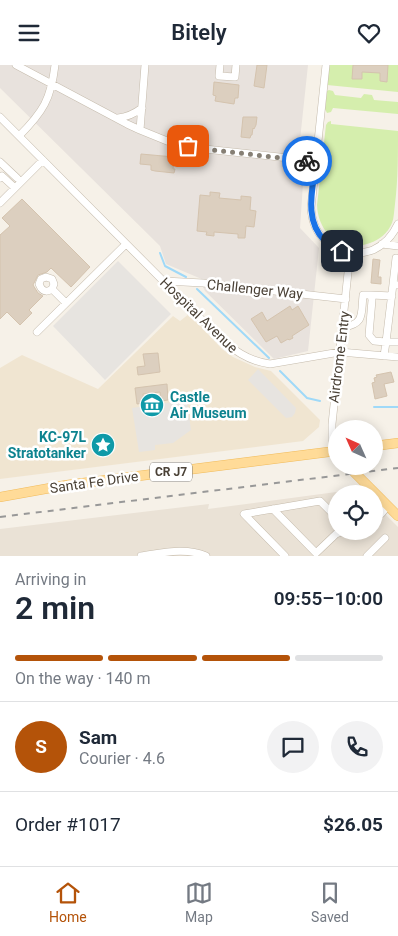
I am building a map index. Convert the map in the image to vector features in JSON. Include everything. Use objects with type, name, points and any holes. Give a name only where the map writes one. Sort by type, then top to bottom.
[{"type":"main road","points":[[383,445],[398,443]]},
{"type":"main road","name":"Santa Fe Drive","points":[[0,497],[67,485],[328,452]]},
{"type":"main road","points":[[357,475],[398,516]]},
{"type":"street","points":[[16,65],[140,130],[172,143],[205,149],[316,161]]},
{"type":"street","points":[[19,136],[34,121],[48,99],[54,65]]},
{"type":"street","points":[[140,130],[145,65]]},
{"type":"street","points":[[220,65],[219,76],[235,77],[236,65]]},
{"type":"street","points":[[326,65],[311,203],[312,220],[322,238],[344,253],[348,257],[349,263]]},
{"type":"street","points":[[115,117],[126,117],[142,107]]},
{"type":"street","name":"Hospital Avenue","points":[[0,117],[231,348],[245,357],[270,364],[340,351],[398,357]]},
{"type":"street","points":[[0,203],[43,160]]},
{"type":"street","points":[[0,162],[17,178]]},
{"type":"street","points":[[0,178],[2,176],[15,188]]},
{"type":"street","points":[[349,263],[356,254],[373,250],[382,244],[393,233],[398,224]]},
{"type":"street","points":[[37,331],[126,243]]},
{"type":"street","points":[[382,244],[398,246]]},
{"type":"street","points":[[384,356],[392,296],[396,285],[396,258]]},
{"type":"street","name":"Airdrome Entry","points":[[332,420],[349,263]]},
{"type":"street","name":"Challenger Way","points":[[164,281],[204,283],[346,299]]},
{"type":"street","points":[[52,289],[66,303]]},
{"type":"street","points":[[343,327],[355,325],[359,321],[363,295],[392,296]]},
{"type":"street","points":[[371,295],[369,335],[374,341],[398,343]]},
{"type":"street","points":[[285,556],[244,514],[320,501],[328,509]]},
{"type":"street","points":[[383,511],[388,506]]},
{"type":"street","points":[[273,509],[316,553],[330,540]]},
{"type":"street","points":[[367,556],[385,538]]},
{"type":"street","points":[[141,556],[184,551],[206,556]]},
{"type":"shaded area","points":[[0,65],[308,65],[297,168],[304,168],[300,228],[319,248],[308,351],[274,359],[205,291],[203,287],[204,280],[166,264],[160,246],[0,88]]},
{"type":"shaded area","points":[[118,261],[171,314],[105,380],[53,326]]},
{"type":"shaded area","name":"Castle Air Museum","points":[[189,314],[222,349],[233,357],[255,367],[271,371],[320,420],[319,427],[303,441],[0,479],[0,368],[22,355],[98,389],[173,316],[180,321]]},
{"type":"shaded area","points":[[258,369],[296,408],[292,417],[286,418],[248,380]]},
{"type":"shaded area","points":[[187,400],[191,430],[173,443],[155,445],[155,450],[139,452],[132,408]]},
{"type":"shaded area","points":[[328,493],[328,540],[383,540],[383,512],[398,527],[398,556],[0,556],[0,529],[209,504],[208,509]]},
{"type":"green space","points":[[329,65],[398,65],[398,92],[327,85]]},
{"type":"green space","points":[[327,91],[333,91],[335,95],[361,98],[364,94],[372,95],[374,100],[398,102],[398,114],[333,108],[331,112],[327,113],[325,109]]},
{"type":"green space","points":[[331,121],[331,124],[398,131],[397,186],[393,221],[386,233],[380,238],[359,246],[350,246],[333,239],[318,215],[317,205],[326,125]]},
{"type":"building","points":[[257,65],[267,65],[264,88],[254,86]]},
{"type":"building","points":[[353,65],[388,65],[387,82],[380,81],[380,73],[362,72],[362,79],[352,79]]},
{"type":"building","points":[[214,82],[239,85],[238,98],[235,98],[234,104],[215,101],[216,96],[213,95]]},
{"type":"building","points":[[243,117],[257,117],[256,125],[250,138],[241,137]]},
{"type":"building","points":[[141,154],[174,157],[174,173],[151,170],[151,165],[140,164]]},
{"type":"building","points":[[210,192],[220,193],[219,198],[241,200],[241,196],[251,197],[250,210],[256,211],[254,227],[246,226],[245,238],[238,238],[238,234],[214,232],[214,236],[206,235],[207,232],[197,231],[200,195],[210,196]]},
{"type":"building","points":[[22,199],[90,267],[71,287],[51,268],[47,272],[38,275],[33,285],[38,293],[43,296],[29,310],[32,313],[20,325],[7,312],[0,319],[0,235],[10,226],[2,218]]},
{"type":"building","points":[[373,259],[380,260],[378,277],[381,277],[381,284],[371,283]]},
{"type":"building","points":[[290,306],[292,310],[298,306],[309,325],[289,340],[281,343],[277,336],[266,342],[251,319],[262,312],[267,321]]},
{"type":"building","points":[[158,353],[160,372],[138,375],[137,367],[145,366],[143,354]]},
{"type":"building","points":[[391,372],[394,382],[384,384],[387,396],[375,399],[372,383],[375,382],[374,378],[377,377],[376,375]]},
{"type":"building","points":[[167,384],[168,400],[161,401],[160,392],[143,394],[144,403],[137,404],[135,388]]},
{"type":"waterway","points":[[160,253],[165,266],[186,277]]},
{"type":"waterway","points":[[197,289],[269,358]]},
{"type":"waterway","points":[[280,371],[307,398],[320,401]]},
{"type":"waterway","points":[[374,407],[398,407]]},
{"type":"railway","points":[[0,517],[398,468]]},
{"type":"way so far","points":[[188,146],[307,161]]},
{"type":"place","name":"Castle Air Museum","points":[[152,405]]},
{"type":"place","name":"KC-97L Stratotanker","points":[[103,445]]},
{"type":"route","points":[[307,161],[316,161],[311,203],[312,220],[325,241],[342,251]]}]
